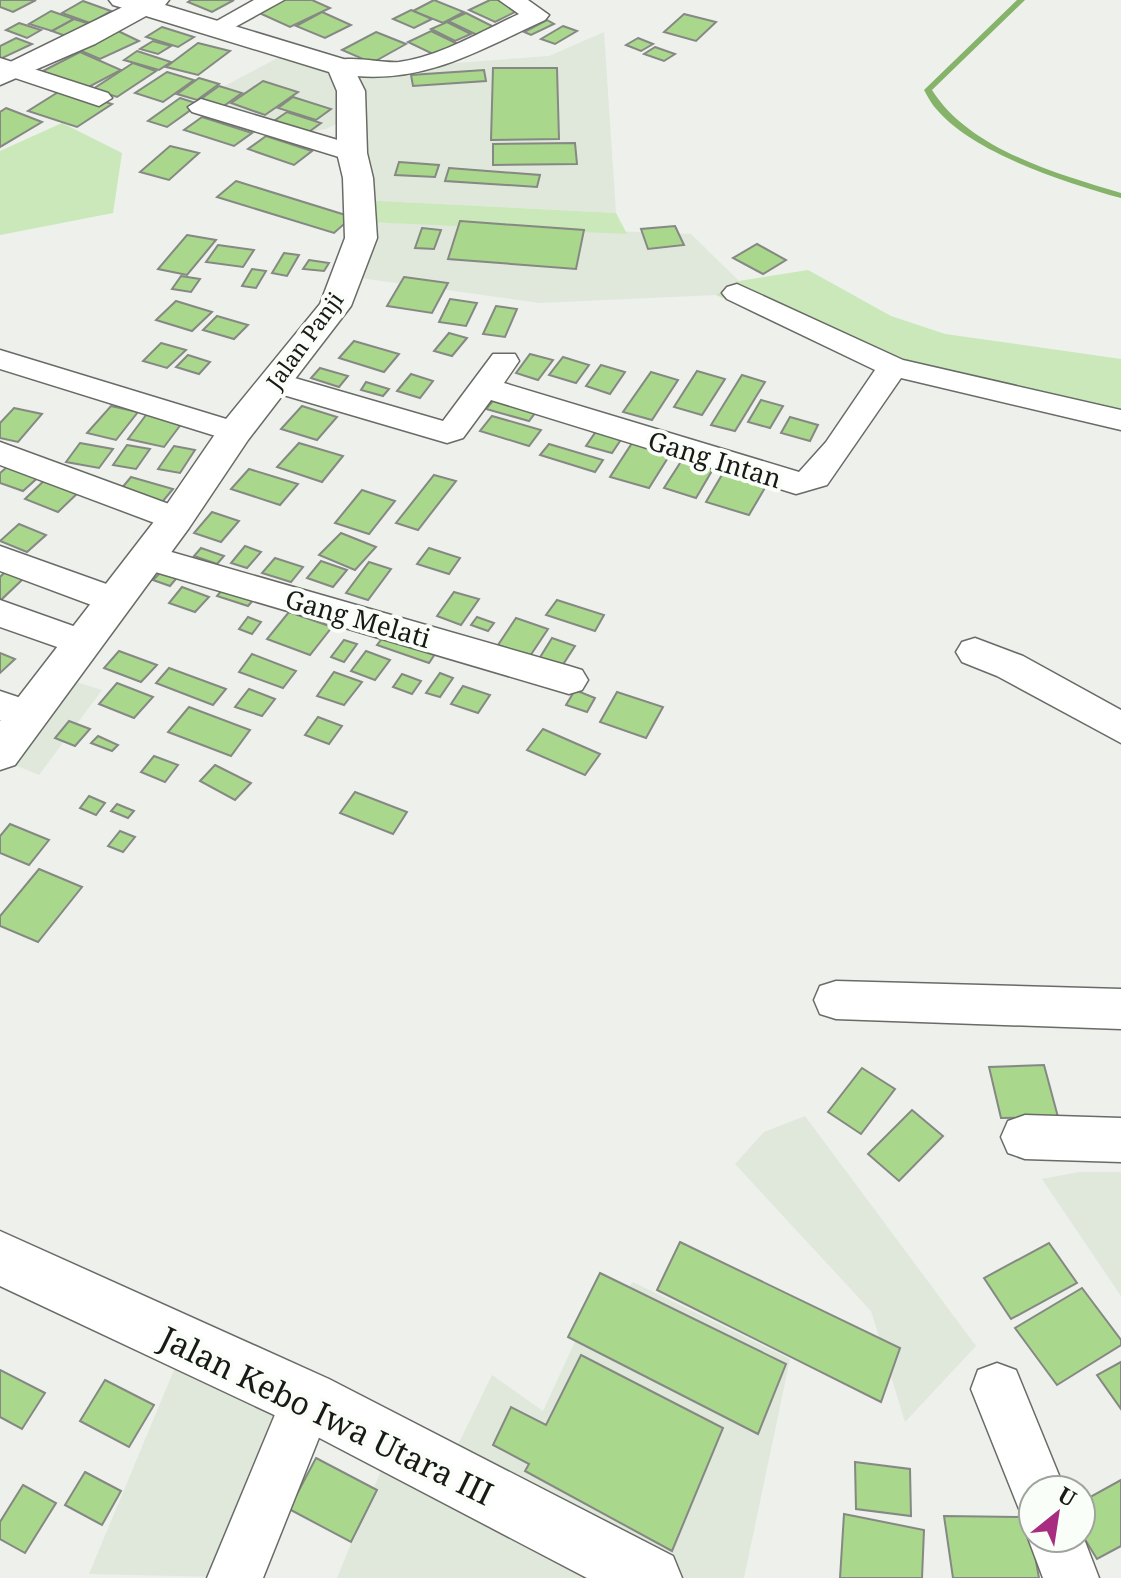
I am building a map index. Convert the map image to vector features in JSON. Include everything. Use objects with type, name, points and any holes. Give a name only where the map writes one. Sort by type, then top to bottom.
[{"type":"street","points":[[218,27],[272,0]]},
{"type":"street","points":[[5,71],[140,2],[340,67],[386,71],[427,65],[537,15],[538,12],[511,0]]},
{"type":"street","name":"Jalan Panji","points":[[0,753],[14,710],[80,642],[176,519],[235,432],[335,306],[353,266],[361,238],[361,211],[352,153],[351,91],[340,67]]},
{"type":"street","points":[[5,71],[99,98]]},
{"type":"street","points":[[201,107],[352,153]]},
{"type":"street","points":[[737,293],[893,367],[1121,420]]},
{"type":"street","points":[[0,359],[235,432]]},
{"type":"street","points":[[274,382],[447,433],[504,361]]},
{"type":"street","name":"Gang Intan","points":[[485,388],[764,474],[806,483],[816,479],[829,464],[893,367]]},
{"type":"street","points":[[0,453],[176,519]]},
{"type":"street","name":"Gang Melati","points":[[147,557],[569,680]]},
{"type":"street","points":[[0,558],[113,600]]},
{"type":"street","points":[[0,613],[80,642]]},
{"type":"street","points":[[975,652],[1010,666],[1121,728]]},
{"type":"street","points":[[836,1000],[1121,1009]]},
{"type":"street","points":[[1025,1137],[1121,1140]]},
{"type":"street","name":"Jalan Kebo Iwa Utara III","points":[[6,1270],[308,1400],[651,1578]]},
{"type":"street","points":[[997,1389],[1032,1474]]},
{"type":"street","points":[[235,1578],[308,1400]]},
{"type":"street","points":[[1062,1554],[1071,1578]]},
{"type":"shaded area","points":[[604,32],[616,213],[360,200],[352,117],[326,129],[282,137],[236,125],[193,99],[203,82],[221,88],[283,55],[362,70],[549,56]]},
{"type":"shaded area","points":[[368,222],[691,234],[739,281],[716,295],[540,303],[353,277]]},
{"type":"shaded area","points":[[57,676],[102,690],[39,775],[0,759]]},
{"type":"shaded area","points":[[805,1116],[976,1346],[905,1422],[871,1311],[735,1164],[764,1132]]},
{"type":"shaded area","points":[[1079,1172],[1121,1172],[1121,1296],[1042,1179]]},
{"type":"shaded area","points":[[633,1282],[790,1359],[744,1578],[337,1578],[384,1463],[452,1457],[492,1375],[543,1411],[602,1283],[622,1295]]},
{"type":"shaded area","points":[[179,1358],[291,1416],[222,1577],[89,1574]]},
{"type":"green space","points":[[62,123],[122,153],[113,213],[0,235],[0,151]]},
{"type":"green space","points":[[360,200],[616,213],[627,234],[368,222]]},
{"type":"green space","points":[[808,270],[891,316],[945,334],[1121,359],[1121,429],[899,374],[716,295],[739,281]]},
{"type":"building","points":[[0,0],[36,0],[13,12],[0,7]]},
{"type":"building","points":[[234,0],[212,12],[188,2]]},
{"type":"building","points":[[283,0],[312,0],[330,8],[290,27],[257,12]]},
{"type":"building","points":[[434,0],[464,12],[443,23],[413,11]]},
{"type":"building","points":[[490,0],[500,0],[521,9],[495,22],[469,10]]},
{"type":"building","points":[[83,1],[111,11],[90,23],[62,13]]},
{"type":"building","points":[[411,10],[432,19],[414,28],[393,19]]},
{"type":"building","points":[[51,11],[74,19],[52,31],[29,24]]},
{"type":"building","points":[[322,12],[351,25],[325,38],[296,26]]},
{"type":"building","points":[[466,13],[494,27],[477,35],[448,21]]},
{"type":"building","points":[[684,14],[716,22],[696,41],[664,32]]},
{"type":"building","points":[[74,19],[90,24],[68,37],[52,31]]},
{"type":"building","points":[[547,20],[554,24],[531,35],[524,32]]},
{"type":"building","points":[[447,22],[471,34],[455,41],[431,29]]},
{"type":"building","points":[[19,23],[41,30],[27,38],[6,30]]},
{"type":"building","points":[[563,26],[577,31],[555,44],[541,39]]},
{"type":"building","points":[[162,27],[194,37],[178,47],[146,37]]},
{"type":"building","points":[[118,31],[139,41],[100,59],[79,50]]},
{"type":"building","points":[[431,31],[462,46],[439,57],[408,42]]},
{"type":"building","points":[[376,32],[406,44],[372,63],[342,50]]},
{"type":"building","points":[[16,38],[32,44],[0,59],[0,46]]},
{"type":"building","points":[[638,38],[653,44],[641,51],[626,45]]},
{"type":"building","points":[[153,41],[171,46],[158,54],[140,49]]},
{"type":"building","points":[[198,43],[230,51],[198,75],[166,67]]},
{"type":"building","points":[[655,47],[675,54],[664,61],[644,54]]},
{"type":"building","points":[[137,51],[171,62],[159,70],[124,60]]},
{"type":"building","points":[[80,52],[121,70],[81,91],[39,73]]},
{"type":"building","points":[[133,63],[156,71],[117,97],[93,89]]},
{"type":"building","points":[[493,68],[557,68],[559,139],[491,140]]},
{"type":"building","points":[[484,70],[486,81],[413,86],[411,75]]},
{"type":"building","points":[[167,72],[194,80],[163,102],[135,93]]},
{"type":"building","points":[[199,78],[219,84],[197,100],[177,94]]},
{"type":"building","points":[[263,81],[298,92],[265,115],[231,103]]},
{"type":"building","points":[[219,86],[242,93],[221,108],[198,101]]},
{"type":"building","points":[[63,89],[112,104],[77,127],[28,111]]},
{"type":"building","points":[[293,97],[331,109],[316,120],[278,108]]},
{"type":"building","points":[[180,98],[199,104],[167,127],[148,121]]},
{"type":"building","points":[[6,108],[42,122],[0,147],[0,112]]},
{"type":"building","points":[[287,112],[321,123],[302,137],[268,125]]},
{"type":"building","points":[[202,117],[252,133],[234,146],[184,130]]},
{"type":"building","points":[[266,136],[312,151],[294,165],[248,149]]},
{"type":"building","points":[[575,143],[577,164],[493,165],[493,144]]},
{"type":"building","points":[[170,146],[199,153],[169,180],[140,172]]},
{"type":"building","points":[[399,162],[439,165],[435,177],[395,175]]},
{"type":"building","points":[[449,168],[540,175],[537,187],[445,181]]},
{"type":"building","points":[[236,181],[352,217],[334,233],[217,197]]},
{"type":"building","points":[[460,221],[584,230],[576,269],[448,259]]},
{"type":"building","points":[[675,226],[684,245],[648,249],[641,229]]},
{"type":"building","points":[[422,228],[441,230],[434,249],[415,248]]},
{"type":"building","points":[[187,235],[216,240],[187,275],[158,269]]},
{"type":"building","points":[[757,244],[786,260],[763,274],[733,258]]},
{"type":"building","points":[[218,245],[254,250],[243,267],[206,262]]},
{"type":"building","points":[[284,253],[299,255],[287,276],[272,273]]},
{"type":"building","points":[[309,260],[329,263],[324,271],[303,269]]},
{"type":"building","points":[[252,269],[266,271],[256,288],[242,286]]},
{"type":"building","points":[[181,276],[200,279],[191,292],[172,289]]},
{"type":"building","points":[[404,277],[448,283],[432,313],[387,306]]},
{"type":"building","points":[[450,299],[477,303],[466,326],[439,322]]},
{"type":"building","points":[[176,301],[212,312],[192,331],[156,320]]},
{"type":"building","points":[[496,306],[517,309],[505,337],[483,334]]},
{"type":"building","points":[[217,316],[248,325],[234,339],[203,330]]},
{"type":"building","points":[[449,333],[467,338],[452,356],[434,351]]},
{"type":"building","points":[[354,341],[399,354],[384,372],[339,358]]},
{"type":"building","points":[[161,343],[186,350],[167,368],[143,361]]},
{"type":"building","points":[[530,354],[553,360],[538,380],[516,373]]},
{"type":"building","points":[[188,355],[210,362],[199,374],[176,367]]},
{"type":"building","points":[[563,357],[589,365],[576,383],[549,375]]},
{"type":"building","points":[[601,365],[625,372],[610,394],[586,386]]},
{"type":"building","points":[[320,368],[348,376],[339,387],[311,378]]},
{"type":"building","points":[[697,371],[725,379],[702,415],[674,407]]},
{"type":"building","points":[[651,372],[678,380],[652,420],[623,412]]},
{"type":"building","points":[[411,374],[433,381],[420,398],[397,391]]},
{"type":"building","points":[[742,375],[765,382],[735,431],[711,425]]},
{"type":"building","points":[[366,382],[389,389],[383,396],[361,390]]},
{"type":"building","points":[[497,396],[539,408],[529,421],[486,409]]},
{"type":"building","points":[[761,400],[783,406],[770,428],[748,422]]},
{"type":"building","points":[[111,406],[138,412],[116,440],[87,433]]},
{"type":"building","points":[[302,406],[337,417],[317,440],[281,429]]},
{"type":"building","points":[[14,408],[42,414],[18,442],[0,438],[0,423]]},
{"type":"building","points":[[149,411],[185,419],[164,447],[128,439]]},
{"type":"building","points":[[492,416],[541,430],[529,446],[480,431]]},
{"type":"building","points":[[790,417],[818,425],[810,441],[781,433]]},
{"type":"building","points":[[599,427],[624,435],[612,453],[586,446]]},
{"type":"building","points":[[636,437],[674,448],[649,488],[610,477]]},
{"type":"building","points":[[80,443],[113,449],[99,468],[66,462]]},
{"type":"building","points":[[299,443],[343,456],[322,482],[277,467]]},
{"type":"building","points":[[549,444],[603,460],[595,472],[540,455]]},
{"type":"building","points":[[127,445],[150,449],[136,469],[113,465]]},
{"type":"building","points":[[174,446],[195,450],[180,473],[158,469]]},
{"type":"building","points":[[682,460],[713,469],[696,498],[664,488]]},
{"type":"building","points":[[14,461],[44,472],[23,491],[0,483],[0,473]]},
{"type":"building","points":[[726,468],[769,481],[749,515],[706,502]]},
{"type":"building","points":[[249,469],[298,484],[280,505],[231,489]]},
{"type":"building","points":[[51,474],[84,487],[58,512],[25,499]]},
{"type":"building","points":[[434,475],[456,481],[418,530],[396,523]]},
{"type":"building","points":[[131,477],[173,489],[158,507],[116,495]]},
{"type":"building","points":[[362,490],[395,501],[369,534],[335,523]]},
{"type":"building","points":[[212,512],[239,521],[221,542],[194,533]]},
{"type":"building","points":[[19,524],[46,535],[27,552],[0,541]]},
{"type":"building","points":[[341,533],[376,547],[355,570],[319,555]]},
{"type":"building","points":[[245,546],[261,552],[247,568],[231,563]]},
{"type":"building","points":[[201,548],[224,556],[217,564],[194,556]]},
{"type":"building","points":[[429,548],[460,558],[449,574],[417,564]]},
{"type":"building","points":[[275,558],[303,567],[291,582],[262,573]]},
{"type":"building","points":[[321,561],[347,570],[333,587],[307,578]]},
{"type":"building","points":[[369,562],[391,569],[368,600],[346,593]]},
{"type":"building","points":[[164,569],[180,574],[170,586],[153,580]]},
{"type":"building","points":[[7,570],[25,577],[0,601],[0,577]]},
{"type":"building","points":[[226,585],[257,596],[248,606],[217,596]]},
{"type":"building","points":[[182,587],[209,597],[195,612],[169,603]]},
{"type":"building","points":[[454,592],[479,599],[461,625],[437,616]]},
{"type":"building","points":[[557,600],[604,615],[595,631],[546,615]]},
{"type":"building","points":[[289,612],[332,627],[310,655],[267,639]]},
{"type":"building","points":[[248,617],[261,622],[252,634],[239,629]]},
{"type":"building","points":[[477,617],[494,623],[488,631],[471,625]]},
{"type":"building","points":[[516,618],[548,629],[530,656],[498,645]]},
{"type":"building","points":[[388,631],[439,648],[429,663],[377,645]]},
{"type":"building","points":[[552,638],[575,646],[562,666],[539,659]]},
{"type":"building","points":[[344,640],[357,644],[344,662],[331,657]]},
{"type":"building","points":[[119,651],[157,665],[141,682],[104,668]]},
{"type":"building","points":[[366,651],[390,660],[375,680],[351,671]]},
{"type":"building","points":[[0,653],[15,659],[0,673]]},
{"type":"building","points":[[252,654],[296,671],[283,688],[239,672]]},
{"type":"building","points":[[169,668],[226,689],[213,705],[156,683]]},
{"type":"building","points":[[334,672],[362,682],[344,705],[317,696]]},
{"type":"building","points":[[440,673],[453,678],[440,697],[426,693]]},
{"type":"building","points":[[402,674],[421,681],[412,694],[393,687]]},
{"type":"building","points":[[117,683],[153,697],[134,718],[99,704]]},
{"type":"building","points":[[463,686],[490,695],[478,713],[451,704]]},
{"type":"building","points":[[249,689],[275,699],[262,716],[235,707]]},
{"type":"building","points":[[575,690],[595,698],[587,712],[566,705]]},
{"type":"building","points":[[617,692],[663,707],[646,738],[600,722]]},
{"type":"building","points":[[189,707],[250,730],[231,756],[168,732]]},
{"type":"building","points":[[318,717],[342,726],[329,744],[305,735]]},
{"type":"building","points":[[69,721],[90,729],[75,746],[55,738]]},
{"type":"building","points":[[543,729],[600,754],[585,775],[527,750]]},
{"type":"building","points":[[98,736],[118,745],[112,751],[91,743]]},
{"type":"building","points":[[154,756],[178,765],[165,782],[141,772]]},
{"type":"building","points":[[215,765],[251,783],[235,800],[200,781]]},
{"type":"building","points":[[355,792],[407,812],[393,834],[340,813]]},
{"type":"building","points":[[89,796],[105,803],[96,815],[80,808]]},
{"type":"building","points":[[117,804],[134,811],[128,818],[111,811]]},
{"type":"building","points":[[10,824],[49,840],[29,865],[0,853],[0,836]]},
{"type":"building","points":[[120,831],[135,837],[123,852],[108,846]]},
{"type":"building","points":[[39,869],[82,887],[38,942],[0,926],[0,916]]},
{"type":"building","points":[[1044,1065],[1058,1117],[1001,1118],[989,1067]]},
{"type":"building","points":[[862,1068],[895,1089],[861,1134],[828,1112]]},
{"type":"building","points":[[912,1110],[943,1136],[899,1181],[868,1154]]},
{"type":"building","points":[[680,1242],[900,1348],[881,1402],[657,1290]]},
{"type":"building","points":[[1049,1243],[1077,1283],[1011,1319],[984,1278]]},
{"type":"building","points":[[600,1273],[786,1364],[758,1434],[568,1337]]},
{"type":"building","points":[[1082,1288],[1121,1340],[1121,1345],[1057,1385],[1015,1328]]},
{"type":"building","points":[[581,1355],[723,1428],[672,1551],[525,1471],[529,1464],[493,1445],[511,1407],[546,1425]]},
{"type":"building","points":[[1121,1362],[1121,1409],[1097,1375]]},
{"type":"building","points":[[0,1370],[45,1393],[22,1429],[0,1417]]},
{"type":"building","points":[[105,1380],[154,1405],[129,1447],[80,1421]]},
{"type":"building","points":[[316,1458],[377,1490],[351,1542],[289,1509]]},
{"type":"building","points":[[855,1462],[910,1469],[911,1516],[856,1509]]},
{"type":"building","points":[[85,1472],[121,1491],[102,1525],[65,1505]]},
{"type":"building","points":[[1121,1480],[1121,1546],[1097,1559],[1094,1554],[1097,1554],[1097,1493]]},
{"type":"building","points":[[23,1485],[56,1503],[25,1553],[0,1539],[0,1522]]},
{"type":"building","points":[[844,1514],[924,1530],[922,1578],[840,1578]]},
{"type":"building","points":[[944,1516],[1017,1517],[1017,1554],[1035,1554],[1039,1578],[953,1578]]},
{"type":"waterway","points":[[1021,0],[928,90],[940,109],[984,142],[1043,170],[1121,196]]}]
